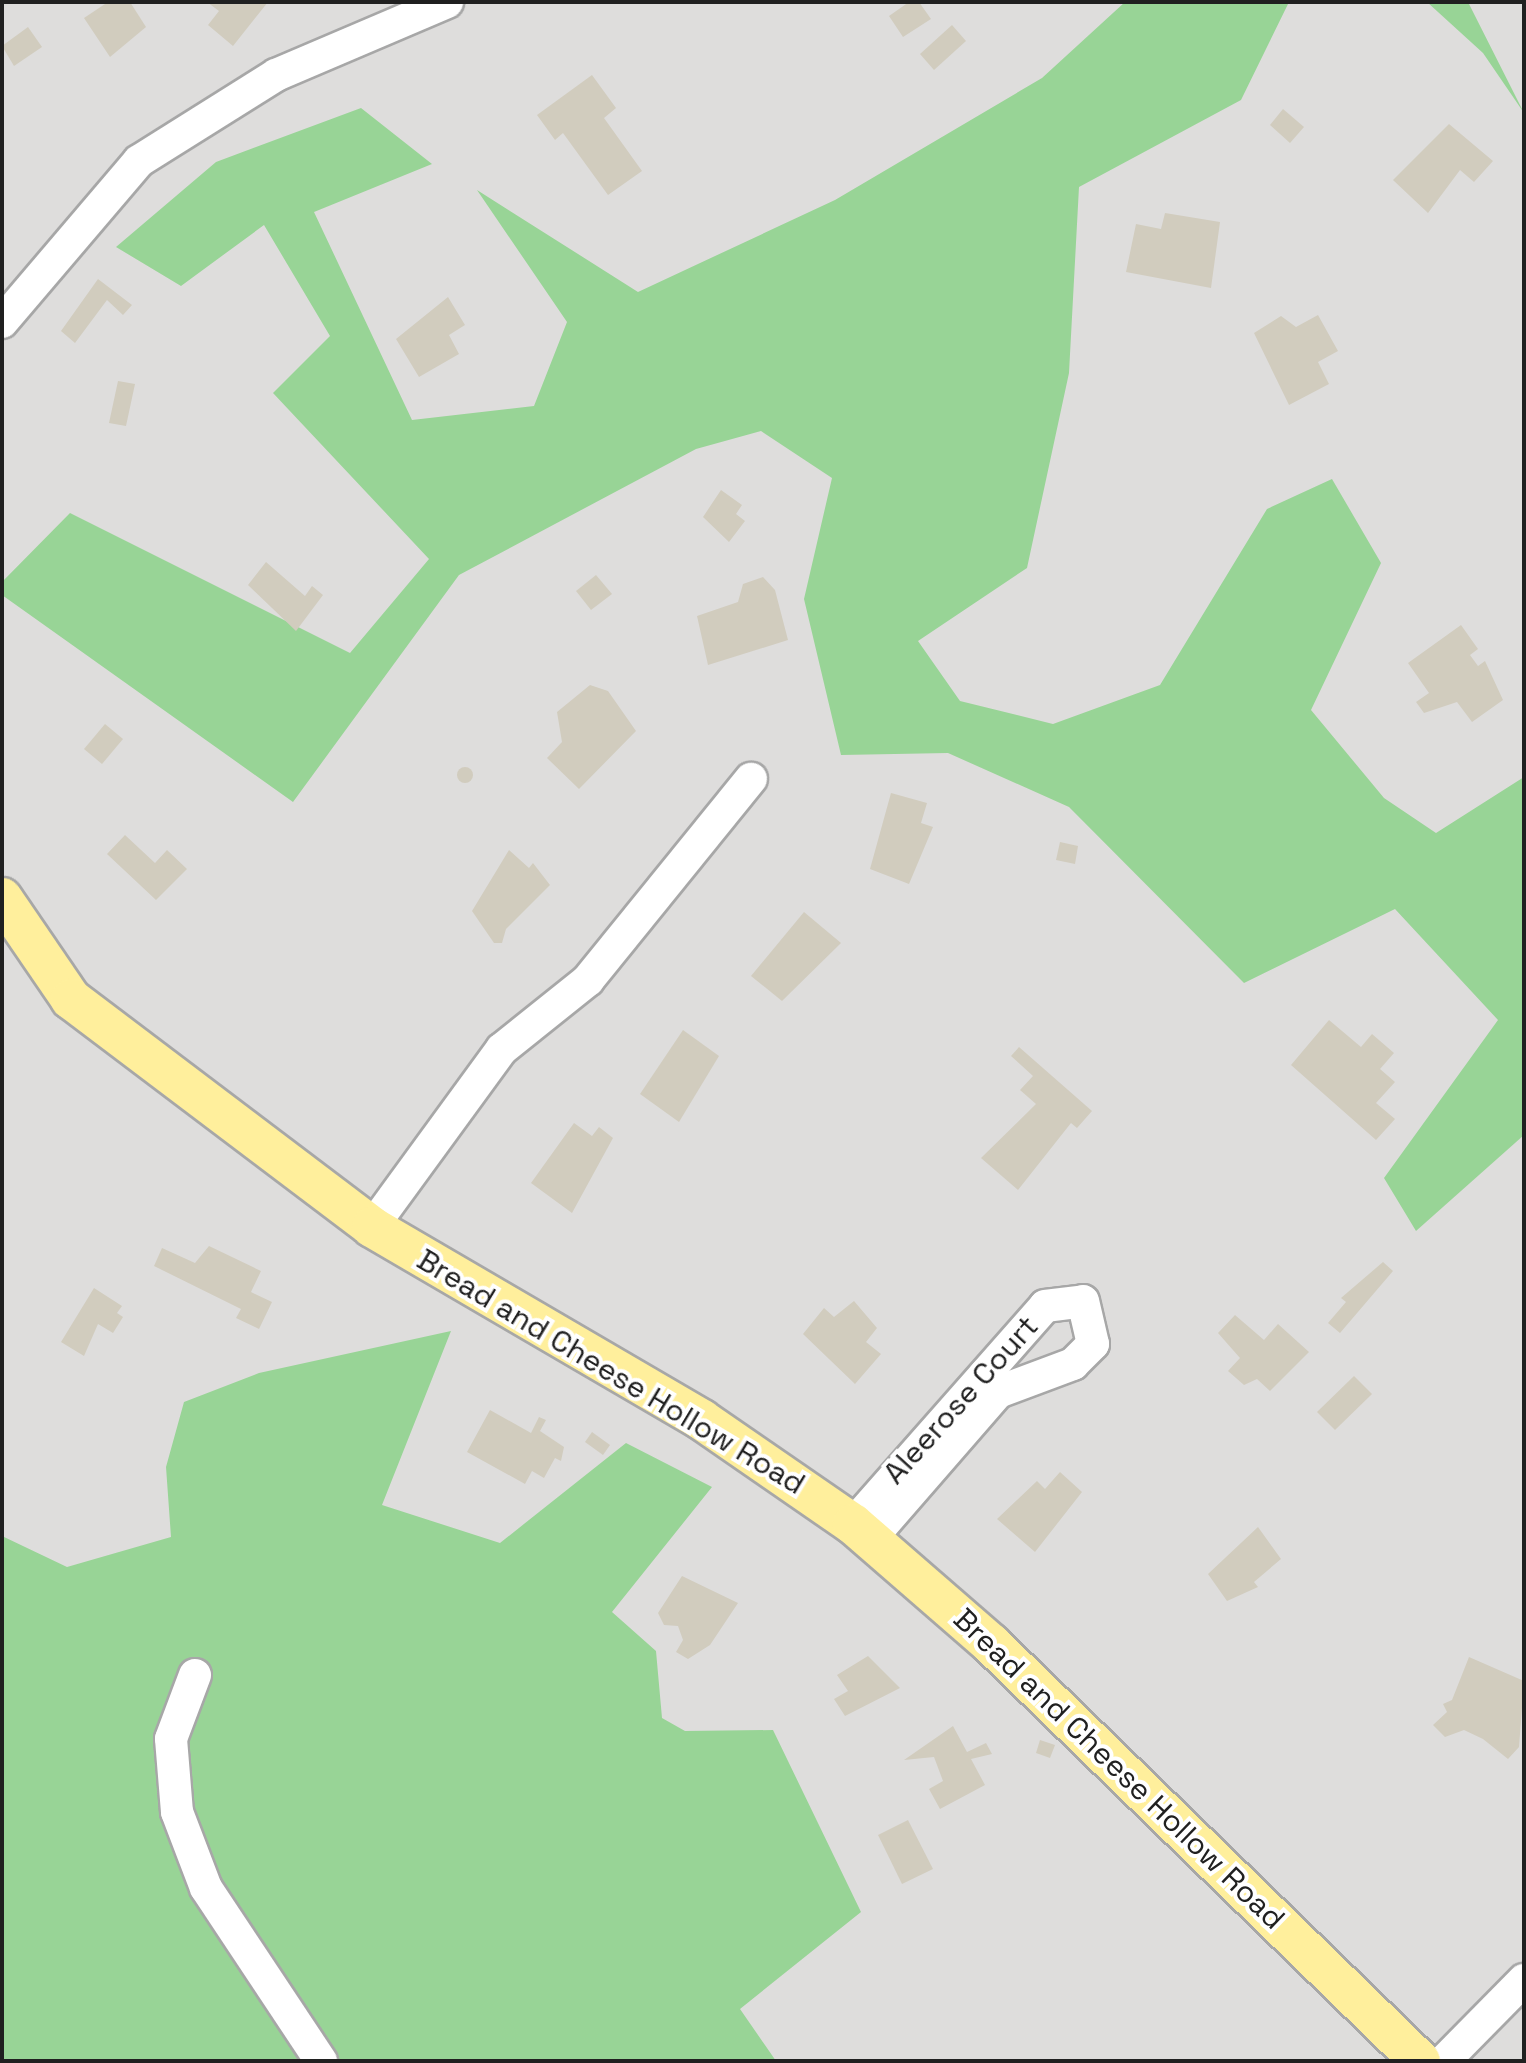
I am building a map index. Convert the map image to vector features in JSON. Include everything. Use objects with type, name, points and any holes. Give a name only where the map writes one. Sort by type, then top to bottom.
[{"type":"main road","name":"Bread and Cheese Hollow Road","points":[[2,898],[71,999],[372,1227],[702,1420],[862,1532],[1141,1785],[1420,2061]]},
{"type":"street","points":[[2,322],[139,161],[276,75],[447,2]]},
{"type":"street","points":[[372,1227],[502,1049],[588,980],[751,779]]},
{"type":"street","name":"Aleerose Court","points":[[1083,1301],[1093,1344],[1073,1364],[998,1392],[862,1532],[1045,1306],[1083,1301]]},
{"type":"street","points":[[195,1675],[171,1739],[177,1812],[206,1888],[321,2061]]},
{"type":"street","points":[[1444,2061],[1524,1980]]},
{"type":"shaded area","points":[[2,2],[1524,2],[1524,2061],[2,2061]]},
{"type":"green space","points":[[1125,2],[1289,2],[1241,100],[1079,187],[1069,373],[1027,568],[918,641],[960,701],[1053,724],[1160,685],[1267,509],[1332,479],[1381,563],[1311,710],[1384,798],[1436,833],[1524,777],[1524,1135],[1416,1231],[1384,1178],[1498,1020],[1395,909],[1244,983],[1069,807],[948,753],[841,755],[804,599],[832,478],[761,431],[696,449],[459,575],[293,802],[2,595],[2,582],[70,513],[350,653],[429,559],[273,393],[330,336],[264,225],[181,286],[116,247],[216,162],[361,108],[432,164],[314,212],[412,420],[534,406],[567,322],[477,190],[638,292],[835,200],[1042,78]]},
{"type":"green space","points":[[1427,2],[1468,2],[1524,113],[1483,53]]},
{"type":"green space","points":[[451,1331],[382,1505],[500,1543],[626,1443],[712,1487],[612,1612],[656,1651],[662,1718],[685,1731],[773,1730],[861,1912],[740,2009],[776,2061],[2,2061],[2,1536],[67,1567],[171,1537],[166,1467],[184,1402],[259,1373]]},
{"type":"building","points":[[108,2],[130,2],[146,27],[110,57],[84,18]]},
{"type":"building","points":[[207,2],[268,2],[233,46],[208,25],[219,11]]},
{"type":"building","points":[[909,2],[919,2],[931,19],[903,37],[889,16]]},
{"type":"building","points":[[952,25],[966,41],[934,70],[920,54]]},
{"type":"building","points":[[28,27],[42,47],[14,66],[2,46]]},
{"type":"building","points":[[592,75],[616,108],[604,118],[642,171],[608,195],[563,133],[555,140],[537,115]]},
{"type":"building","points":[[1283,109],[1304,127],[1290,143],[1270,125]]},
{"type":"building","points":[[1449,124],[1493,161],[1474,182],[1460,170],[1428,213],[1393,180]]},
{"type":"building","points":[[1165,213],[1220,222],[1211,288],[1126,272],[1136,224],[1161,229]]},
{"type":"building","points":[[98,279],[132,305],[123,315],[107,300],[75,343],[61,331]]},
{"type":"building","points":[[448,297],[465,325],[449,335],[459,354],[419,377],[396,339]]},
{"type":"building","points":[[1318,315],[1338,351],[1318,362],[1329,384],[1289,405],[1254,333],[1281,316],[1296,327]]},
{"type":"building","points":[[118,381],[135,384],[126,426],[109,423]]},
{"type":"building","points":[[721,490],[742,505],[736,514],[745,521],[729,542],[703,517]]},
{"type":"building","points":[[266,562],[305,596],[312,586],[323,595],[296,631],[248,585]]},
{"type":"building","points":[[596,575],[612,594],[591,610],[576,591]]},
{"type":"building","points":[[763,577],[775,590],[788,640],[708,665],[697,616],[738,602],[743,584]]},
{"type":"building","points":[[1461,625],[1478,649],[1470,655],[1478,666],[1485,661],[1503,700],[1472,722],[1457,702],[1424,713],[1416,702],[1429,693],[1408,663]]},
{"type":"building","points":[[590,685],[608,691],[636,731],[579,789],[547,758],[562,742],[557,712]]},
{"type":"building","points":[[105,724],[123,739],[102,764],[84,749]]},
{"type":"building","points":[[465,767],[473,775],[465,783],[457,775]]},
{"type":"building","points":[[891,793],[927,803],[921,823],[933,827],[909,884],[870,869]]},
{"type":"building","points":[[125,835],[155,863],[167,850],[187,869],[156,900],[107,854]]},
{"type":"building","points":[[1060,842],[1078,846],[1075,864],[1056,860]]},
{"type":"building","points":[[509,850],[529,868],[533,863],[550,885],[506,929],[502,943],[494,943],[472,911]]},
{"type":"building","points":[[804,912],[841,943],[782,1001],[751,976]]},
{"type":"building","points":[[1329,1020],[1361,1047],[1372,1034],[1394,1053],[1380,1069],[1395,1082],[1376,1103],[1395,1119],[1376,1140],[1291,1065]]},
{"type":"building","points":[[683,1030],[719,1056],[679,1122],[640,1094]]},
{"type":"building","points":[[1019,1047],[1092,1111],[1077,1128],[1071,1123],[1018,1190],[981,1158],[1036,1104],[1020,1090],[1033,1076],[1011,1056]]},
{"type":"building","points":[[574,1123],[592,1136],[599,1127],[613,1138],[572,1213],[531,1183]]},
{"type":"building","points":[[209,1246],[261,1271],[251,1292],[272,1302],[259,1329],[236,1318],[241,1309],[154,1266],[162,1248],[195,1263]]},
{"type":"building","points":[[1383,1262],[1393,1271],[1340,1333],[1328,1323],[1346,1302],[1341,1298]]},
{"type":"building","points":[[94,1288],[122,1306],[117,1313],[123,1317],[113,1333],[98,1324],[84,1356],[61,1342]]},
{"type":"building","points":[[854,1301],[877,1328],[866,1342],[881,1354],[855,1384],[803,1334],[824,1308],[834,1317]]},
{"type":"building","points":[[1235,1315],[1264,1340],[1278,1324],[1309,1352],[1270,1391],[1257,1379],[1244,1385],[1228,1371],[1240,1358],[1218,1333]]},
{"type":"building","points":[[1354,1376],[1372,1394],[1335,1430],[1317,1412]]},
{"type":"building","points":[[490,1410],[531,1433],[539,1417],[546,1420],[540,1431],[564,1447],[561,1461],[555,1458],[544,1478],[532,1471],[525,1484],[467,1452]]},
{"type":"building","points":[[592,1432],[610,1445],[603,1455],[585,1442]]},
{"type":"building","points":[[1060,1472],[1082,1492],[1035,1552],[997,1519],[1037,1481],[1045,1489]]},
{"type":"building","points":[[1258,1527],[1281,1559],[1254,1582],[1258,1587],[1227,1601],[1208,1574]]},
{"type":"building","points":[[682,1576],[738,1603],[710,1645],[688,1659],[676,1652],[683,1640],[678,1626],[664,1625],[658,1613]]},
{"type":"building","points":[[868,1656],[900,1688],[845,1716],[834,1699],[848,1691],[837,1675]]},
{"type":"building","points":[[1469,1657],[1524,1681],[1519,1747],[1508,1759],[1483,1739],[1464,1730],[1445,1737],[1433,1725],[1447,1712],[1443,1704],[1452,1700]]},
{"type":"building","points":[[953,1726],[967,1752],[986,1743],[992,1754],[971,1759],[985,1785],[940,1809],[929,1789],[943,1781],[934,1757],[904,1760]]},
{"type":"building","points":[[1040,1740],[1055,1745],[1050,1758],[1036,1753]]},
{"type":"building","points":[[908,1820],[933,1869],[902,1884],[878,1835]]}]
